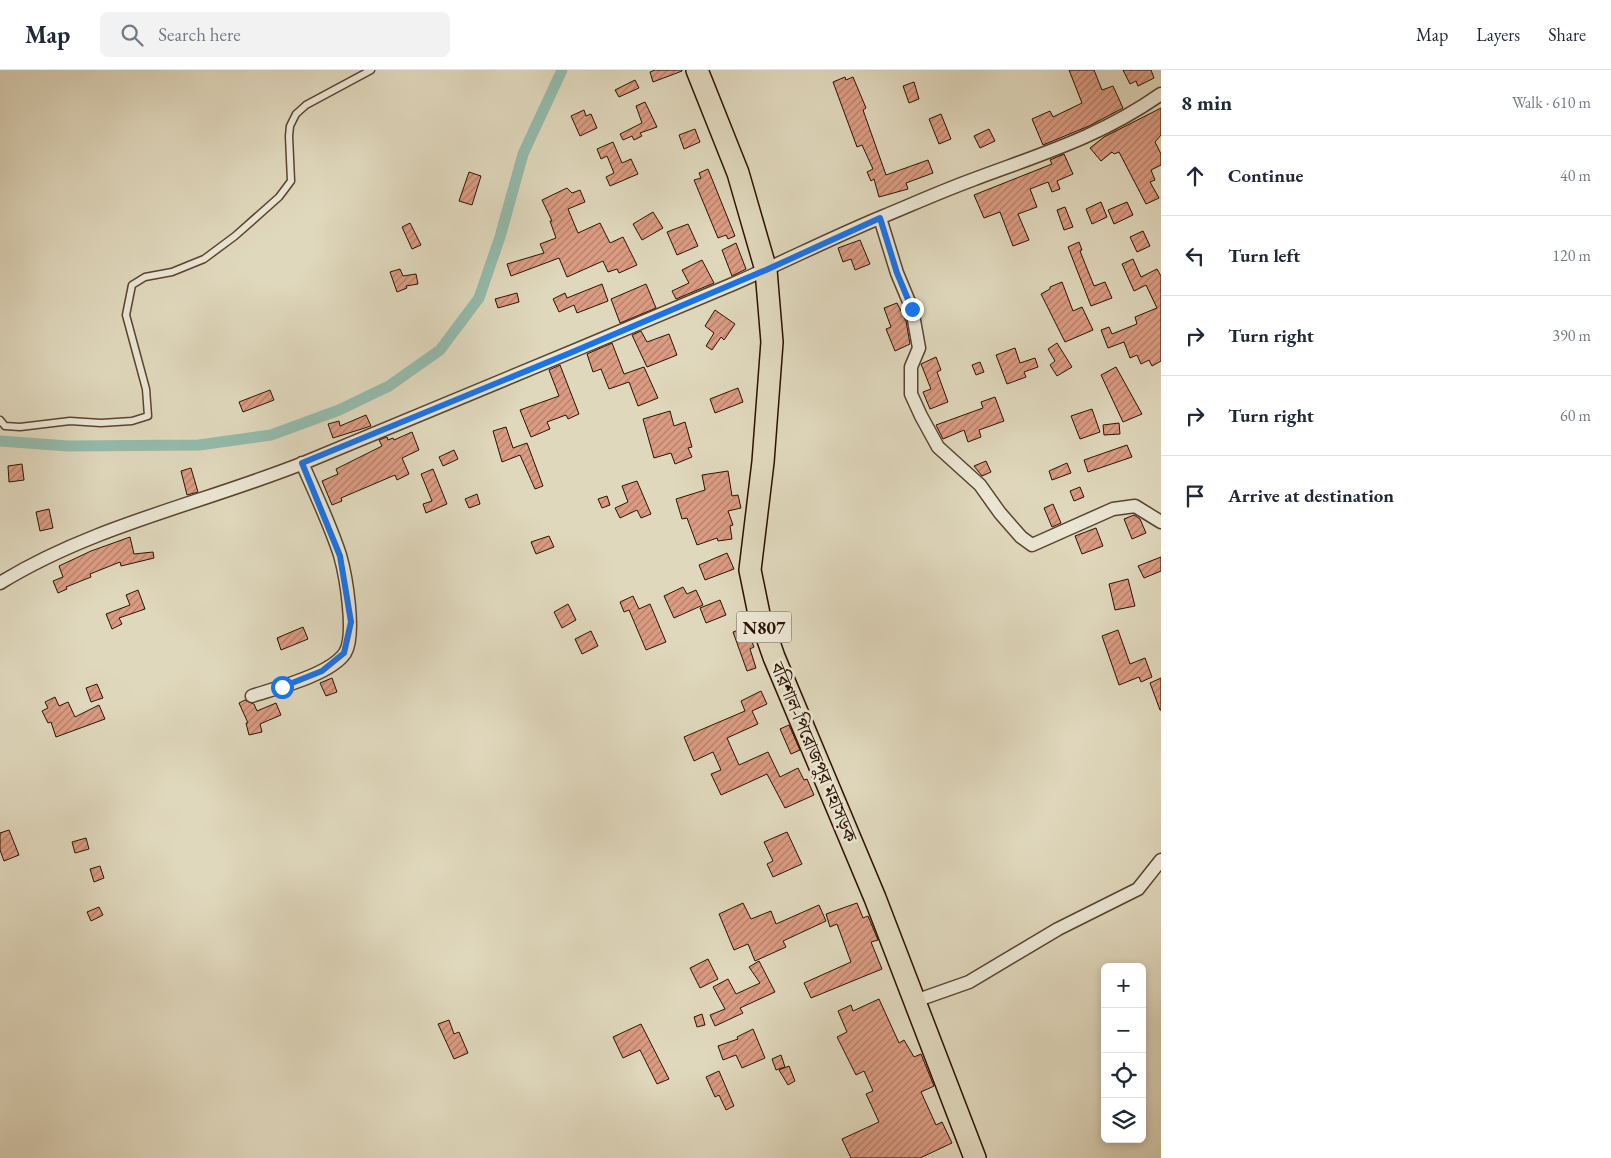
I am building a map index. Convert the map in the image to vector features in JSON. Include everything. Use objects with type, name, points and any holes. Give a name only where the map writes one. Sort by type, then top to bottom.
[{"type":"highway","name":"বরিশাল-পিরোজপুর মহাসড়ক","points":[[696,70],[738,172],[766,270],[772,342],[763,462],[750,570],[759,614],[774,657],[875,898],[975,1158]]},
{"type":"street","points":[[0,583],[33,563],[117,527],[302,463],[766,270],[880,218],[971,180],[1058,150],[1114,125],[1161,94]]},
{"type":"street","points":[[880,218],[897,273],[912,309],[919,348],[911,367],[911,394],[938,447],[980,486],[1021,537],[1032,544],[1113,509],[1136,506],[1161,522]]},
{"type":"street","points":[[252,696],[288,685],[322,671],[344,653],[348,642],[351,622],[340,556],[302,463]]},
{"type":"street","points":[[915,1001],[969,982],[1058,929],[1138,889],[1161,860]]},
{"type":"lane","points":[[0,420],[5,426],[20,427],[70,421],[101,423],[132,421],[148,416],[146,389],[126,315],[132,286],[145,277],[172,272],[204,259],[235,236],[279,197],[291,181],[289,136],[290,126],[296,114],[306,105],[371,70]]},
{"type":"building","points":[[655,70],[682,71],[653,82],[650,72]]},
{"type":"building","points":[[1069,70],[1094,70],[1102,90],[1113,86],[1123,108],[1089,126],[1043,145],[1032,119],[1050,111],[1053,117],[1082,103]]},
{"type":"building","points":[[1123,70],[1151,70],[1154,78],[1138,86],[1136,81],[1130,84]]},
{"type":"building","points":[[845,77],[846,80],[853,77],[866,108],[863,110],[886,175],[928,160],[933,173],[906,183],[908,189],[879,197],[874,179],[871,181],[867,172],[873,169],[862,145],[857,147],[833,82]]},
{"type":"building","points":[[635,80],[639,88],[619,97],[615,90]]},
{"type":"building","points":[[914,82],[919,99],[909,103],[903,86]]},
{"type":"building","points":[[645,102],[657,127],[640,133],[642,136],[634,140],[632,136],[623,140],[620,134],[642,123],[636,106]]},
{"type":"building","points":[[1161,108],[1161,135],[1155,142],[1161,154],[1161,165],[1151,170],[1155,180],[1150,182],[1159,198],[1146,204],[1119,152],[1114,154],[1112,152],[1101,161],[1090,148],[1104,137]]},
{"type":"building","points":[[584,110],[586,116],[591,114],[597,128],[580,136],[571,116]]},
{"type":"building","points":[[941,114],[951,139],[939,144],[929,119]]},
{"type":"building","points":[[695,129],[700,142],[684,149],[679,135]]},
{"type":"building","points":[[989,129],[995,141],[980,148],[974,136]]},
{"type":"building","points":[[613,142],[622,163],[631,159],[638,174],[610,186],[606,177],[614,173],[607,156],[601,159],[597,149]]},
{"type":"building","points":[[1064,154],[1073,174],[1057,181],[1060,189],[1052,192],[1048,182],[1030,189],[1037,207],[1018,214],[1029,240],[1013,246],[1000,212],[984,218],[974,195],[1052,164],[1050,160]]},
{"type":"building","points":[[708,169],[735,236],[728,239],[726,235],[718,238],[694,180],[701,178],[699,173]]},
{"type":"building","points":[[469,172],[481,176],[472,205],[459,201]]},
{"type":"building","points":[[567,188],[572,193],[580,190],[585,202],[568,209],[578,233],[600,223],[610,243],[623,237],[637,265],[619,273],[617,269],[608,272],[603,261],[567,277],[559,258],[511,276],[507,264],[544,253],[540,244],[556,238],[550,221],[552,221],[542,200]]},
{"type":"building","points":[[1101,202],[1107,217],[1092,224],[1086,209]]},
{"type":"building","points":[[1127,202],[1133,215],[1114,224],[1108,210]]},
{"type":"building","points":[[1065,207],[1073,227],[1064,230],[1057,210]]},
{"type":"building","points":[[653,212],[663,228],[642,240],[633,224]]},
{"type":"building","points":[[410,223],[421,245],[412,249],[402,227]]},
{"type":"building","points":[[688,224],[698,246],[677,255],[667,232]]},
{"type":"building","points":[[1143,231],[1150,246],[1137,252],[1130,237]]},
{"type":"building","points":[[860,240],[870,264],[855,270],[851,259],[843,262],[838,248]]},
{"type":"building","points":[[1079,242],[1082,250],[1080,251],[1094,286],[1105,282],[1112,298],[1091,306],[1068,247]]},
{"type":"building","points":[[736,243],[746,269],[732,276],[722,250]]},
{"type":"building","points":[[1133,259],[1141,277],[1157,269],[1161,276],[1161,361],[1152,366],[1149,360],[1141,364],[1137,355],[1130,358],[1124,342],[1108,348],[1101,330],[1109,327],[1112,334],[1137,324],[1135,317],[1157,308],[1146,285],[1134,291],[1122,264]]},
{"type":"building","points":[[702,260],[714,283],[676,299],[672,291],[689,283],[682,270]]},
{"type":"building","points":[[400,269],[403,276],[416,274],[418,284],[406,286],[407,288],[397,292],[390,272]]},
{"type":"building","points":[[1062,282],[1073,311],[1082,307],[1093,330],[1065,342],[1041,294],[1050,289],[1050,287]]},
{"type":"building","points":[[602,284],[608,301],[577,313],[574,305],[559,312],[553,299],[565,293],[567,298]]},
{"type":"building","points":[[646,284],[656,308],[620,323],[611,299]]},
{"type":"building","points":[[517,293],[519,302],[498,308],[495,299]]},
{"type":"building","points":[[897,303],[906,321],[910,344],[895,351],[886,329],[891,327],[884,308]]},
{"type":"building","points":[[715,310],[735,324],[724,340],[721,337],[712,350],[706,346],[714,333],[705,326]]},
{"type":"building","points":[[641,331],[647,342],[669,334],[677,355],[647,367],[632,335]]},
{"type":"building","points":[[612,343],[624,374],[644,367],[658,398],[638,406],[629,382],[609,389],[601,369],[593,372],[587,354]]},
{"type":"building","points":[[1057,343],[1072,367],[1057,376],[1050,365],[1055,361],[1048,349]]},
{"type":"building","points":[[1015,348],[1020,363],[1035,358],[1038,367],[1024,372],[1026,377],[1007,384],[996,355]]},
{"type":"building","points":[[936,357],[941,370],[937,372],[948,402],[930,409],[923,392],[931,389],[921,364]]},
{"type":"building","points":[[980,362],[984,372],[976,375],[972,365]]},
{"type":"building","points":[[560,365],[579,414],[568,419],[566,415],[547,422],[550,429],[531,437],[520,410],[559,396],[549,370]]},
{"type":"building","points":[[1116,367],[1142,414],[1123,422],[1101,375]]},
{"type":"building","points":[[738,388],[743,402],[715,413],[710,399]]},
{"type":"building","points":[[270,390],[274,400],[243,412],[239,402]]},
{"type":"building","points":[[995,397],[1004,421],[979,430],[981,437],[968,442],[964,430],[943,439],[936,425],[983,408],[981,402]]},
{"type":"building","points":[[1092,409],[1100,432],[1080,439],[1071,416]]},
{"type":"building","points":[[670,411],[674,426],[685,422],[692,447],[688,448],[692,457],[675,464],[671,453],[654,458],[643,419]]},
{"type":"building","points":[[366,415],[371,426],[333,438],[328,424],[339,421],[340,426]]},
{"type":"building","points":[[1119,423],[1120,434],[1104,435],[1103,425]]},
{"type":"building","points":[[506,427],[513,448],[527,443],[543,486],[535,489],[520,455],[502,462],[493,431]]},
{"type":"building","points":[[412,432],[419,450],[402,458],[409,474],[397,480],[395,475],[341,498],[342,501],[332,505],[322,481],[338,474],[336,469],[382,446],[379,440],[387,437],[388,440],[393,438],[394,440]]},
{"type":"building","points":[[1127,445],[1132,457],[1088,472],[1084,460]]},
{"type":"building","points":[[454,450],[458,459],[443,466],[439,457]]},
{"type":"building","points":[[986,461],[991,472],[982,476],[974,466]]},
{"type":"building","points":[[1067,463],[1071,473],[1052,480],[1049,471]]},
{"type":"building","points":[[22,464],[24,480],[9,482],[8,466]]},
{"type":"building","points":[[191,468],[198,492],[187,495],[181,471]]},
{"type":"building","points":[[433,469],[447,504],[426,513],[423,504],[432,501],[421,474]]},
{"type":"building","points":[[728,471],[732,496],[738,495],[741,508],[728,511],[733,525],[730,526],[732,539],[718,541],[717,538],[697,545],[687,518],[682,519],[676,499],[705,490],[702,475]]},
{"type":"building","points":[[637,481],[651,514],[641,518],[637,510],[620,518],[615,508],[628,502],[622,486]]},
{"type":"building","points":[[1080,487],[1084,497],[1074,501],[1070,491]]},
{"type":"building","points":[[477,494],[480,504],[469,508],[465,499]]},
{"type":"building","points":[[607,496],[610,505],[602,508],[598,499]]},
{"type":"building","points":[[1053,504],[1061,523],[1052,527],[1044,508]]},
{"type":"building","points":[[49,509],[53,528],[40,531],[36,512]]},
{"type":"building","points":[[1134,515],[1140,519],[1146,533],[1132,539],[1124,519]]},
{"type":"building","points":[[1096,528],[1103,546],[1082,554],[1075,536]]},
{"type":"building","points":[[549,536],[554,547],[536,554],[531,542]]},
{"type":"building","points":[[130,537],[134,554],[153,552],[154,558],[121,566],[120,562],[90,574],[91,577],[66,587],[67,589],[58,593],[53,581],[63,577],[59,566],[91,551]]},
{"type":"building","points":[[727,553],[734,569],[705,580],[699,565]]},
{"type":"building","points":[[1161,557],[1161,571],[1144,578],[1138,566]]},
{"type":"building","points":[[1128,579],[1135,606],[1115,610],[1109,584]]},
{"type":"building","points":[[683,587],[687,594],[696,590],[703,605],[674,618],[664,596]]},
{"type":"building","points":[[138,590],[145,609],[119,618],[122,624],[112,629],[106,614],[130,605],[126,595]]},
{"type":"building","points":[[633,596],[639,609],[650,604],[666,642],[646,650],[629,610],[624,612],[620,602]]},
{"type":"building","points":[[720,600],[726,615],[706,623],[700,608]]},
{"type":"building","points":[[568,604],[576,620],[562,628],[554,612]]},
{"type":"building","points":[[303,627],[308,639],[281,650],[277,638]]},
{"type":"building","points":[[746,627],[754,647],[750,649],[756,668],[747,671],[733,632]]},
{"type":"building","points":[[1118,630],[1130,664],[1145,658],[1152,677],[1141,682],[1139,677],[1119,685],[1102,636]]},
{"type":"building","points":[[591,631],[598,646],[582,654],[575,639]]},
{"type":"building","points":[[332,678],[337,692],[326,696],[320,683]]},
{"type":"building","points":[[1161,678],[1161,710],[1160,710],[1150,683]]},
{"type":"building","points":[[97,684],[103,698],[91,702],[86,688]]},
{"type":"building","points":[[761,691],[767,704],[752,711],[758,724],[727,738],[739,765],[768,752],[780,777],[798,768],[804,780],[807,779],[814,795],[785,808],[767,774],[721,795],[711,774],[721,770],[713,752],[694,761],[684,737],[745,711],[741,701]]},
{"type":"building","points":[[55,697],[59,706],[68,702],[75,717],[99,705],[105,719],[56,737],[51,722],[48,723],[42,711],[48,708],[45,702]]},
{"type":"building","points":[[245,700],[254,704],[257,711],[276,703],[281,715],[260,724],[262,732],[249,735],[246,723],[248,723],[239,703]]},
{"type":"building","points":[[789,725],[800,750],[791,754],[780,729]]},
{"type":"building","points":[[9,830],[19,855],[4,861],[0,850],[0,833]]},
{"type":"building","points":[[787,832],[802,864],[773,877],[767,864],[773,861],[764,842]]},
{"type":"building","points":[[86,838],[89,849],[75,853],[72,842]]},
{"type":"building","points":[[100,866],[104,878],[94,882],[90,869]]},
{"type":"building","points":[[743,903],[751,919],[771,911],[776,924],[819,905],[826,921],[783,941],[786,947],[755,961],[748,944],[734,950],[719,914]]},
{"type":"building","points":[[857,903],[863,918],[868,916],[878,940],[871,942],[882,969],[811,998],[804,983],[851,962],[837,924],[830,927],[826,914]]},
{"type":"building","points":[[99,907],[103,915],[91,921],[87,912]]},
{"type":"building","points":[[708,959],[718,979],[700,988],[690,968]]},
{"type":"building","points":[[759,961],[775,992],[740,1008],[743,1013],[715,1026],[710,1015],[725,1009],[713,987],[728,979],[736,994],[760,983],[749,967]]},
{"type":"building","points":[[879,999],[899,1043],[904,1040],[914,1057],[921,1054],[934,1086],[921,1092],[936,1125],[942,1122],[952,1143],[920,1158],[851,1158],[842,1139],[879,1122],[866,1094],[873,1091],[864,1071],[856,1075],[837,1037],[847,1032],[838,1011],[851,1005],[853,1011]]},
{"type":"building","points":[[702,1014],[705,1025],[697,1027],[694,1017]]},
{"type":"building","points":[[449,1020],[454,1034],[459,1032],[468,1053],[454,1059],[438,1024]]},
{"type":"building","points":[[641,1024],[669,1079],[657,1084],[640,1050],[623,1058],[613,1037]]},
{"type":"building","points":[[753,1029],[765,1058],[742,1068],[736,1055],[723,1060],[718,1046],[738,1039],[737,1037]]},
{"type":"building","points":[[781,1055],[785,1067],[776,1070],[772,1059]]},
{"type":"building","points":[[789,1066],[795,1081],[788,1085],[779,1070]]},
{"type":"building","points":[[719,1071],[734,1106],[726,1110],[719,1095],[715,1097],[706,1077]]},
{"type":"waterway","points":[[0,441],[68,446],[199,445],[271,435],[339,410],[389,386],[440,350],[479,298],[500,237],[523,154],[562,70]]},
{"type":"route","points":[[282,687],[322,671],[344,653],[351,622],[340,556],[302,463],[766,270],[880,218],[897,273],[912,309]]}]
